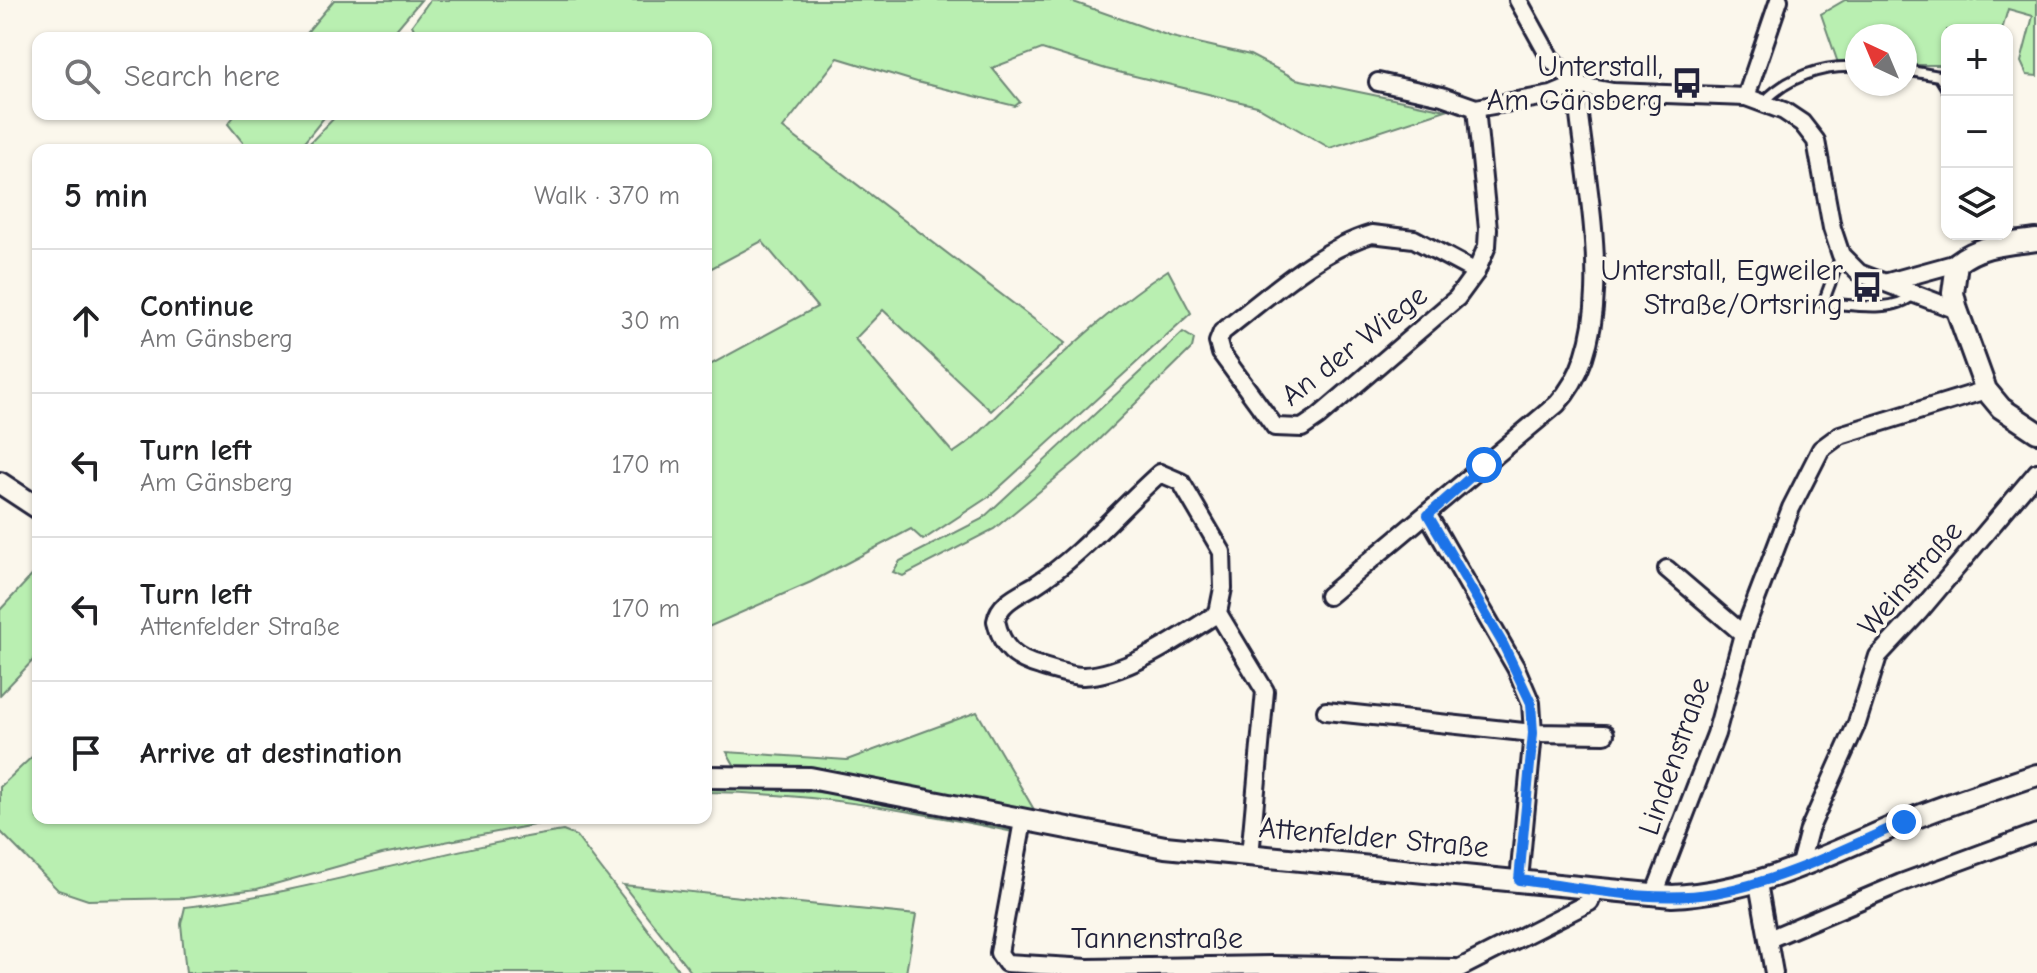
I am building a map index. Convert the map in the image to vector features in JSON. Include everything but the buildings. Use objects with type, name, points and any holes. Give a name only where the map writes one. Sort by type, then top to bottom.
[{"type":"street","points":[[1328,596],[1557,404],[1573,387],[1583,366],[1592,323],[1594,279],[1592,215],[1576,85],[1550,58],[1518,0]]},
{"type":"street","points":[[1746,97],[1779,0]]},
{"type":"street","points":[[1378,82],[1442,96],[1476,108],[1552,95],[1576,85],[1613,92],[1746,97],[1784,111],[1802,123],[1816,141],[1832,228],[1841,255],[1859,273],[1957,310]]},
{"type":"street","name":"An der Wiege","points":[[1476,108],[1487,246],[1476,272],[1457,298],[1302,428],[1275,427],[1266,419],[1221,353],[1218,342],[1222,332],[1355,239],[1381,234],[1414,239],[1476,272]]},
{"type":"street","points":[[1888,282],[1957,263],[1986,240]]},
{"type":"street","points":[[2013,240],[2037,240]]},
{"type":"street","points":[[1957,263],[1953,293],[1986,390],[2001,408],[2037,432]]},
{"type":"street","name":"Lindenstraße","points":[[1654,895],[1716,734],[1743,634],[1791,508],[1821,449],[1854,430],[1986,390]]},
{"type":"street","name":"Weinstraße","points":[[1799,868],[1809,830],[1857,723],[1869,676],[1878,656],[2037,472]]},
{"type":"street","points":[[1218,613],[1167,645],[1116,669],[1083,676],[1022,661],[1003,643],[996,621],[1004,605],[1047,577],[1078,551],[1160,473],[1181,482],[1222,552],[1223,588],[1218,613],[1265,691],[1250,856]]},
{"type":"street","points":[[0,483],[32,504]]},
{"type":"street","points":[[1428,515],[1516,668],[1531,703],[1533,733],[1519,880]]},
{"type":"street","points":[[1667,569],[1743,634]]},
{"type":"street","points":[[1326,711],[1533,733],[1605,734]]},
{"type":"street","name":"Attenfelder Straße","points":[[712,777],[810,778],[932,799],[1023,821],[1165,847],[1654,895],[1712,894],[1758,883],[1936,809],[2037,775]]},
{"type":"street","name":"Tannenstraße","points":[[1023,821],[999,953],[1006,963],[1088,968],[1271,965],[1452,970]]},
{"type":"street","points":[[1769,939],[1901,883],[2037,833]]},
{"type":"street","points":[[1758,883],[1774,973]]},
{"type":"street","points":[[1452,970],[1590,902],[1594,889]]},
{"type":"lane","points":[[1763,103],[1779,86],[1817,70],[1845,68]]},
{"type":"lane","points":[[1917,72],[1939,76],[1941,79]]},
{"type":"lane","points":[[1841,255],[1823,303],[1880,306],[1907,301],[1913,295]]},
{"type":"green space","points":[[334,0],[421,0],[394,32],[307,32]]},
{"type":"green space","points":[[430,0],[1068,0],[1172,37],[1250,55],[1296,79],[1446,110],[1330,148],[1257,106],[1106,69],[1042,49],[992,68],[1020,102],[1015,106],[917,82],[838,58],[783,128],[1065,343],[991,411],[883,310],[855,339],[953,453],[977,435],[1107,316],[1168,270],[1191,313],[990,496],[923,540],[911,529],[811,582],[712,625],[712,364],[817,307],[762,241],[712,268],[712,144],[309,144],[332,120],[712,120],[712,32],[415,32],[412,25]]},
{"type":"green space","points":[[1845,0],[2037,0],[2037,76],[2027,75],[2021,62],[2033,16],[2008,9],[2004,24],[1941,24],[1941,65],[1917,65],[1917,24],[1845,24],[1845,63],[1838,63],[1821,14]]},
{"type":"green space","points":[[231,120],[322,120],[303,144],[244,144],[228,124]]},
{"type":"green space","points":[[1183,332],[1194,339],[1192,348],[1080,458],[994,529],[903,576],[893,572],[900,561],[982,519]]},
{"type":"green space","points":[[32,575],[32,661],[0,695],[0,610]]},
{"type":"green space","points":[[977,712],[1036,813],[736,768],[727,752],[847,760]]},
{"type":"green space","points":[[32,757],[32,824],[539,824],[382,854],[257,889],[185,898],[88,900],[58,890],[0,831],[0,787]]},
{"type":"green space","points":[[712,784],[859,795],[1011,825],[1013,832],[860,804],[712,792]]},
{"type":"green space","points":[[563,831],[576,836],[681,973],[186,973],[181,924],[185,907],[280,891]]},
{"type":"green space","points":[[623,885],[916,915],[906,973],[692,973]]},
{"type":"place","name":"Unterstall, Am Gänsberg","points":[[1687,83]]},
{"type":"place","name":"Unterstall, Egweiler Straße/Ortsring","points":[[1867,287]]},
{"type":"route","points":[[1484,465],[1428,515],[1503,644],[1531,703],[1533,733],[1519,880],[1654,895],[1712,894],[1758,883],[1799,868],[1904,822]]}]
